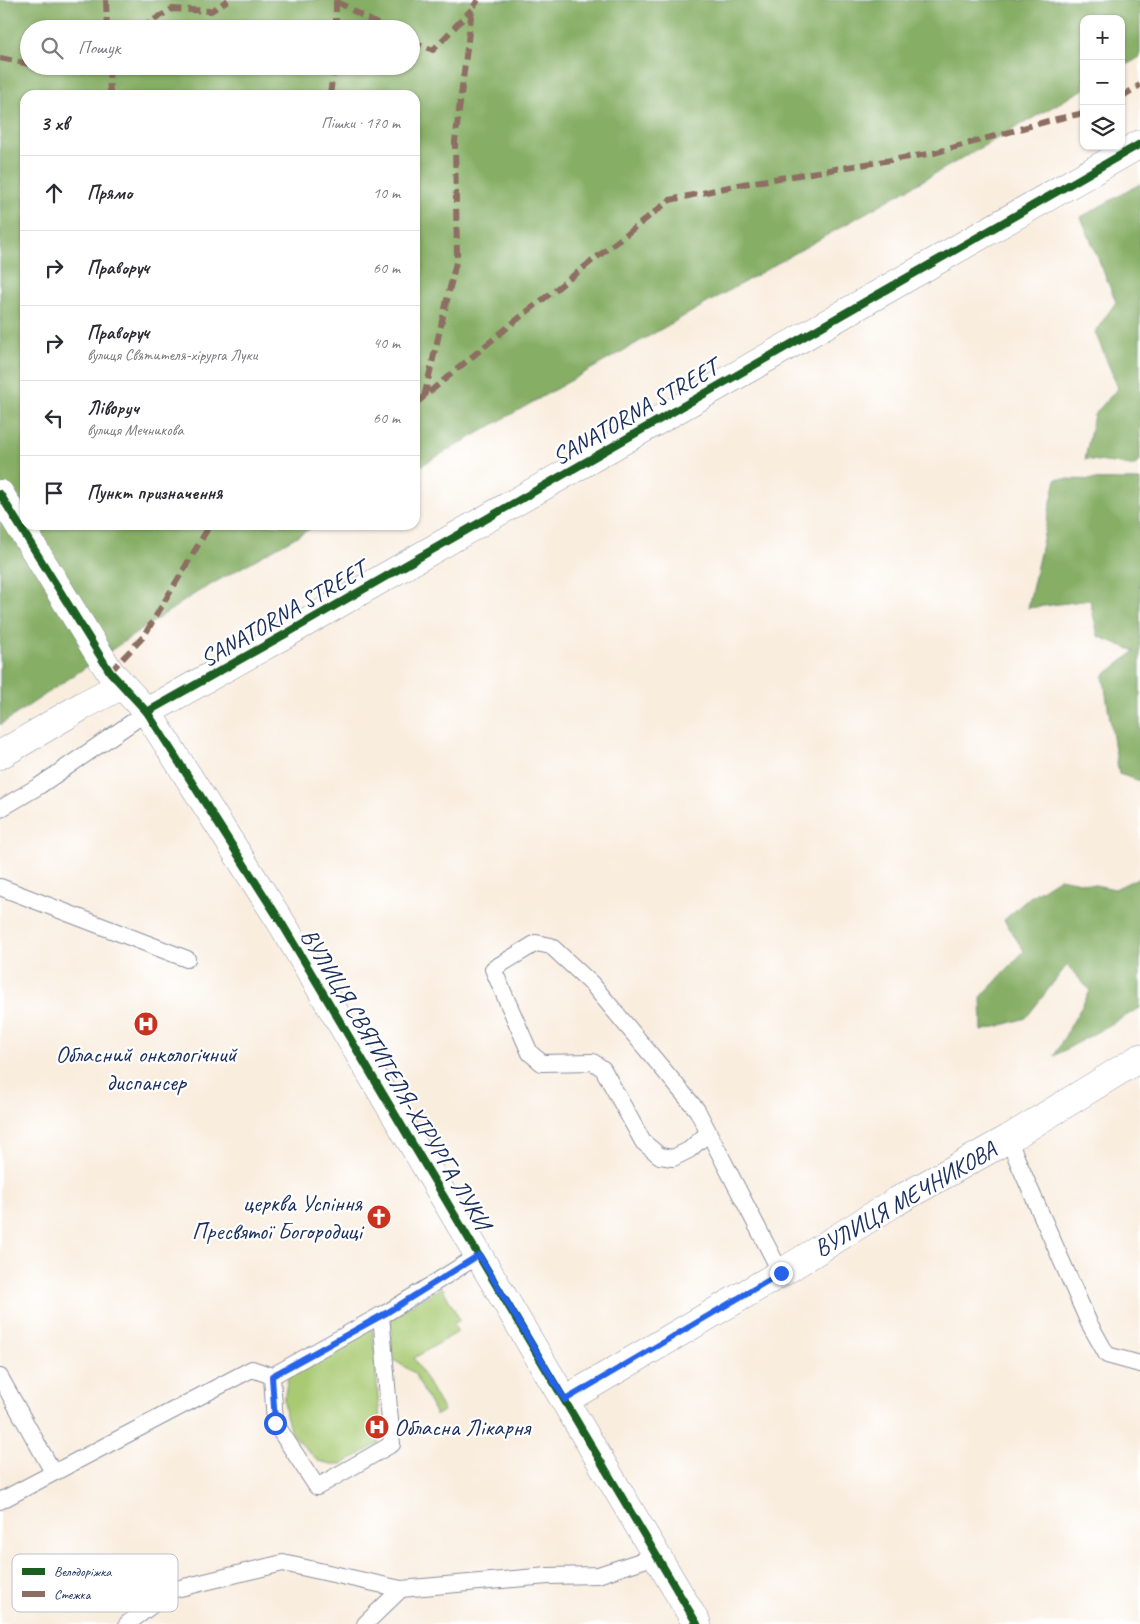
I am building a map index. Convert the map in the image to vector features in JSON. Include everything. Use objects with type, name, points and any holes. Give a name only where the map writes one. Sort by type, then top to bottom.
[{"type":"street","name":"SANATORNA STREET","points":[[147,712],[1140,144]]},
{"type":"street","name":"ВУЛИЦЯ СВЯТИТЕЛЯ-ХІРУРГА ЛУКИ","points":[[0,494],[20,526]]},
{"type":"street","name":"ВУЛИЦЯ СВЯТИТЕЛЯ-ХІРУРГА ЛУКИ","points":[[22,530],[110,672],[147,712],[284,927],[697,1624]]},
{"type":"street","points":[[0,755],[84,705],[122,685]]},
{"type":"street","name":"ВУЛИЦЯ МЕЧНИКОВА","points":[[565,1400],[781,1273],[897,1201],[1008,1139],[1140,1058]]},
{"type":"lane","points":[[0,810],[39,786],[147,712]]},
{"type":"lane","points":[[0,887],[187,959]]},
{"type":"lane","points":[[708,1133],[689,1150],[673,1158],[660,1156],[643,1142],[603,1069],[593,1062],[542,1063],[530,1053],[493,969],[536,943],[551,946],[592,984],[697,1110],[781,1273]]},
{"type":"lane","points":[[1008,1139],[1089,1323],[1107,1355],[1140,1364]]},
{"type":"lane","points":[[0,1501],[252,1369],[272,1376],[381,1315],[479,1255]]},
{"type":"lane","points":[[272,1376],[275,1423],[317,1487],[392,1444],[381,1315]]},
{"type":"lane","points":[[0,1377],[53,1472]]},
{"type":"lane","points":[[178,1588],[283,1562],[401,1589],[548,1576],[598,1574],[656,1556]]},
{"type":"lane","points":[[365,1624],[401,1589]]},
{"type":"lane","points":[[127,1624],[143,1612]]},
{"type":"green space","points":[[0,0],[1140,0],[1140,57],[1125,66],[1125,15],[1080,15],[1080,91],[420,466],[420,90],[20,90],[20,530],[308,530],[196,593],[0,725]]},
{"type":"green space","points":[[1140,184],[1140,461],[1134,466],[1085,459],[1094,415],[1118,388],[1095,332],[1116,302],[1081,217]]},
{"type":"green space","points":[[1056,479],[1140,480],[1140,781],[1119,774],[1103,676],[1135,651],[1098,636],[1090,600],[1028,608]]},
{"type":"green space","points":[[1140,877],[1140,1008],[1054,1056],[1090,991],[1067,965],[1026,1018],[982,1031],[981,997],[1024,951],[1004,920],[1030,897],[1060,878],[1115,889]]},
{"type":"green space","points":[[442,1287],[460,1320],[453,1324],[458,1332],[414,1358],[444,1411],[436,1415],[414,1373],[391,1356],[391,1317]]},
{"type":"green space","points":[[370,1328],[373,1332],[381,1434],[378,1444],[342,1464],[318,1461],[291,1433],[284,1400],[288,1377],[298,1368]]},
{"type":"marked path","points":[[106,0],[107,20]]},
{"type":"marked path","points":[[154,20],[172,9],[211,11],[228,0]]},
{"type":"marked path","points":[[336,0],[336,20]]},
{"type":"marked path","points":[[424,397],[457,258],[455,142],[472,9],[478,0]]},
{"type":"marked path","points":[[336,1],[370,20]]},
{"type":"marked path","points":[[420,45],[433,50],[472,9]]},
{"type":"marked path","points":[[0,58],[20,62]]},
{"type":"marked path","points":[[109,75],[110,90]]},
{"type":"marked path","points":[[331,90],[333,75]]},
{"type":"marked path","points":[[1125,94],[1140,85]]},
{"type":"marked path","points":[[420,400],[514,322],[670,200],[743,184],[934,153],[1080,114]]},
{"type":"marked path","points":[[110,672],[144,636],[207,530]]},
{"type":"cycle path","points":[[147,712],[1140,144]]},
{"type":"cycle path","points":[[0,494],[20,526]]},
{"type":"cycle path","points":[[22,530],[110,672],[147,712],[284,927],[697,1624]]},
{"type":"place","name":"Обласний онкологічний диспансер","points":[[146,1024]]},
{"type":"place","name":"церква Успіння Пресвятої Богородиці","points":[[379,1217]]},
{"type":"place","name":"Обласна Лікарня","points":[[377,1427]]},
{"type":"route","points":[[275,1423],[272,1376],[388,1312],[479,1255],[565,1400],[781,1273]]}]
